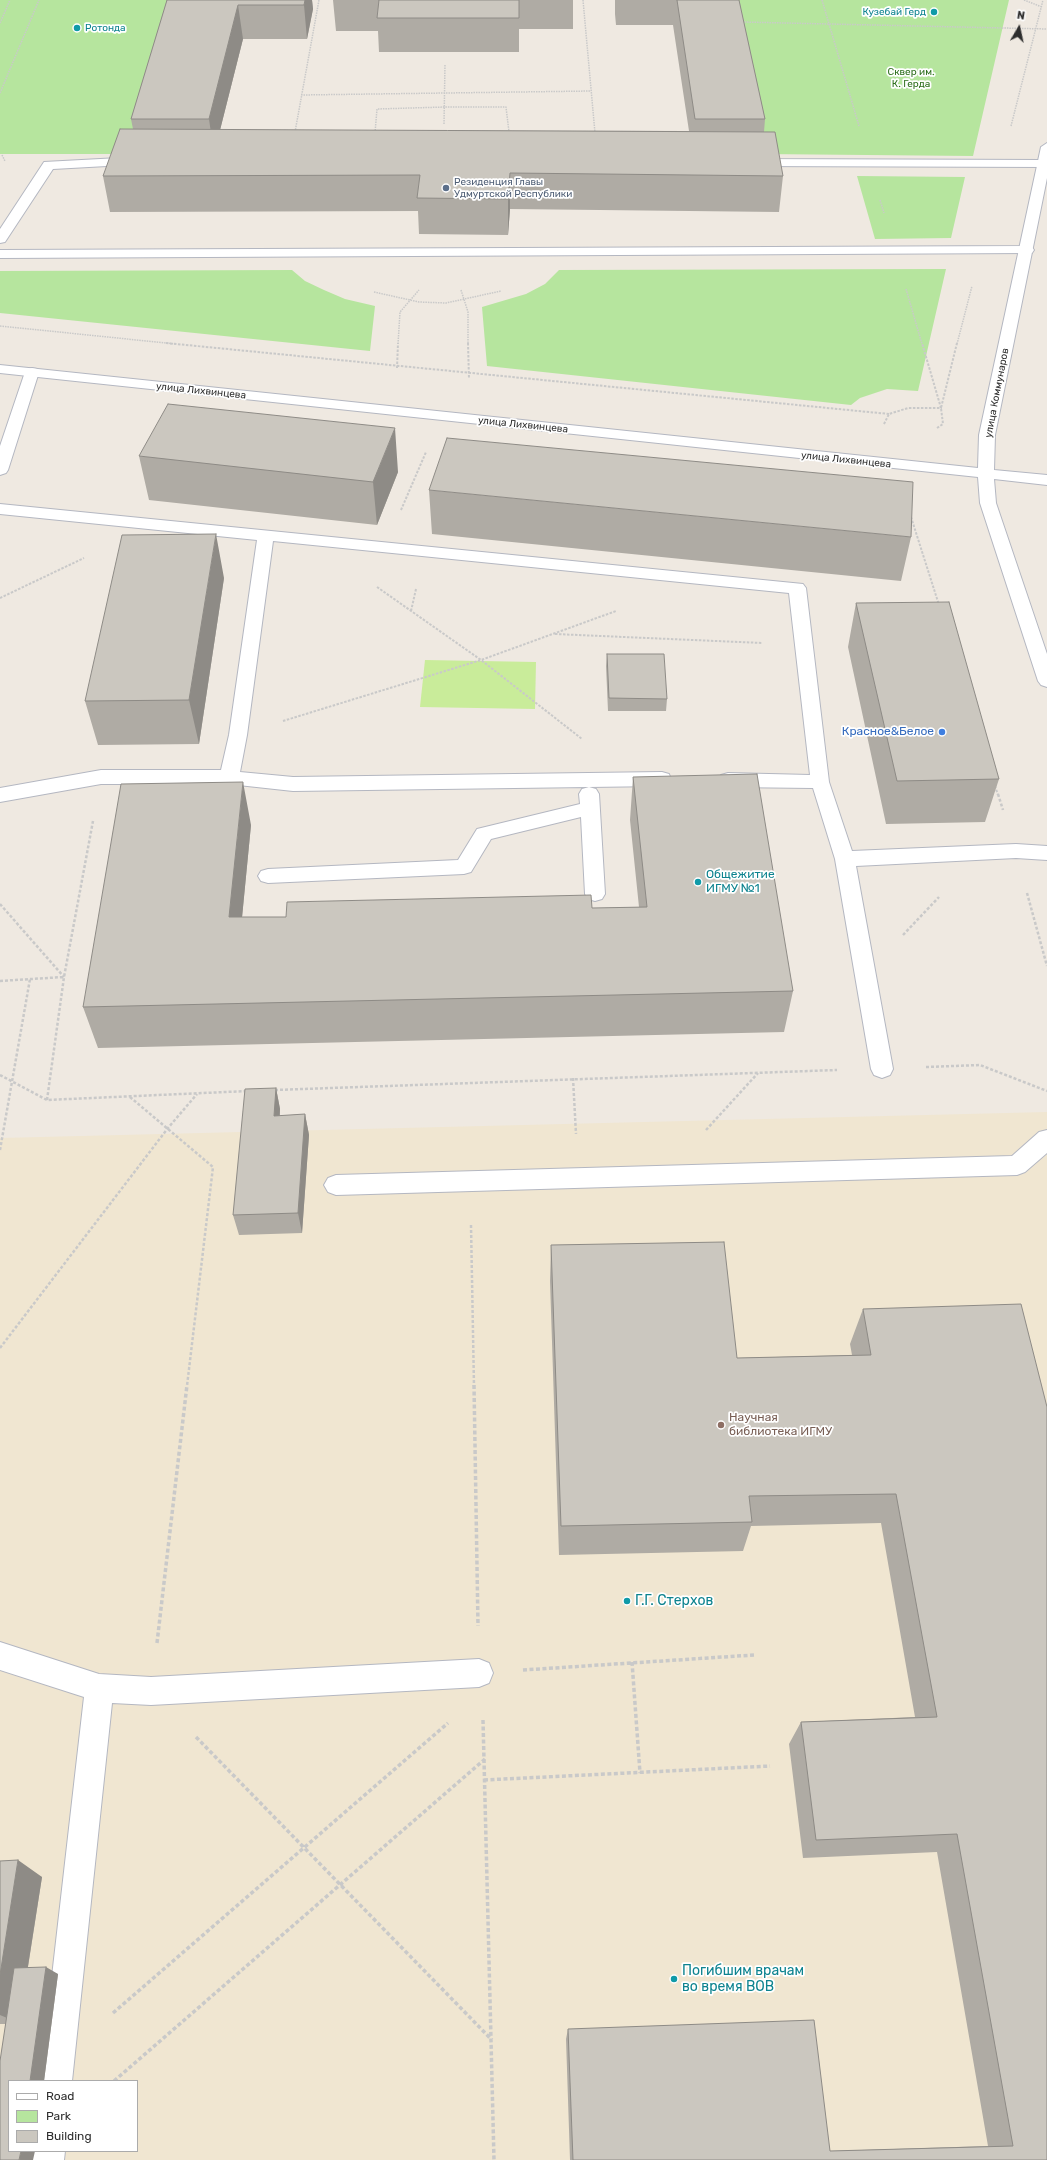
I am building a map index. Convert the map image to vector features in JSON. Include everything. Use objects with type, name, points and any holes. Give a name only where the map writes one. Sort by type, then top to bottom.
[{"type":"street","name":"улица Коммунаров","points":[[1047,147],[1027,250],[987,435],[986,474],[988,503],[1047,681]]},
{"type":"street","points":[[0,239],[49,165],[151,160]]},
{"type":"street","points":[[738,162],[1043,164]]},
{"type":"street","points":[[0,254],[1027,250]]},
{"type":"street","name":"улица Лихвинцева","points":[[0,369],[1047,480]]},
{"type":"street","points":[[0,470],[32,372]]},
{"type":"street","points":[[0,509],[797,588],[820,782],[845,859],[882,1068]]},
{"type":"street","points":[[229,777],[238,735],[266,535]]},
{"type":"street","points":[[0,795],[101,777],[229,777],[293,784],[633,778],[680,779]]},
{"type":"street","points":[[588,779],[595,894]]},
{"type":"street","points":[[711,780],[820,782]]},
{"type":"street","points":[[268,876],[464,868],[484,834],[590,808]]},
{"type":"street","points":[[845,859],[1016,851],[1047,853]]},
{"type":"street","points":[[336,1185],[662,1177],[1016,1165],[1047,1139]]},
{"type":"street","points":[[0,1656],[99,1688],[151,1691],[479,1673]]},
{"type":"street","points":[[58,2071],[99,1688]]},
{"type":"path","points":[[0,24],[10,0]]},
{"type":"path","points":[[0,93],[39,0]]},
{"type":"path","points":[[294,138],[319,0]]},
{"type":"path","points":[[583,0],[596,138]]},
{"type":"path","points":[[0,326],[397,367],[889,414],[908,408],[941,408],[822,0]]},
{"type":"path","points":[[1024,0],[1042,7]]},
{"type":"path","points":[[1036,28],[1043,0]]},
{"type":"path","points":[[742,22],[1047,29]]},
{"type":"path","points":[[444,124],[445,64]]},
{"type":"path","points":[[0,82],[5,82]]},
{"type":"path","points":[[301,95],[591,91]]},
{"type":"path","points":[[374,137],[377,109],[445,107],[506,107],[509,134]]},
{"type":"path","points":[[386,411],[396,381],[400,312]]},
{"type":"path","points":[[460,418],[469,388],[468,312]]},
{"type":"path","points":[[884,426],[884,422],[889,414]]},
{"type":"path","points":[[386,548],[427,451]]},
{"type":"path","points":[[910,512],[940,610]]},
{"type":"path","points":[[0,598],[85,558]]},
{"type":"path","points":[[238,735],[481,660],[641,602],[676,576]]},
{"type":"path","points":[[373,584],[481,660],[633,778]]},
{"type":"path","points":[[552,634],[804,645]]},
{"type":"path","points":[[47,1100],[64,977],[101,777]]},
{"type":"path","points":[[994,784],[1016,851],[1047,966]]},
{"type":"path","points":[[866,974],[981,853]]},
{"type":"path","points":[[0,904],[64,977]]},
{"type":"path","points":[[0,981],[64,977]]},
{"type":"path","points":[[0,1150],[14,1082],[30,979]]},
{"type":"path","points":[[270,1090],[573,1078],[980,1065],[1047,1091]]},
{"type":"path","points":[[662,1177],[758,1072]]},
{"type":"path","points":[[0,1074],[47,1100],[254,1091]]},
{"type":"path","points":[[573,1078],[579,1178]]},
{"type":"path","points":[[0,1348],[168,1128],[197,1094]]},
{"type":"path","points":[[130,1097],[213,1166],[151,1691],[339,1886],[492,2040]]},
{"type":"path","points":[[479,1673],[754,1655]]},
{"type":"path","points":[[632,1662],[640,1773]]},
{"type":"path","points":[[58,2071],[303,1849],[451,1720]]},
{"type":"path","points":[[115,2080],[485,1758]]},
{"type":"path","points":[[484,1780],[770,1766]]},
{"type":"shaded area","points":[[1047,1112],[1047,2160],[0,2160],[0,1138]]},
{"type":"green space","points":[[0,0],[182,0],[138,154],[0,154]]},
{"type":"green space","name":"Сквер им. К. Герда","points":[[729,0],[1009,0],[973,156],[761,154]]},
{"type":"green space","points":[[857,176],[965,177],[951,238],[875,239]]},
{"type":"green space","points":[[946,269],[918,391],[887,389],[860,398],[851,405],[487,366],[482,307],[526,294],[545,284],[559,270]]},
{"type":"green space","points":[[292,270],[305,281],[324,290],[345,299],[375,306],[370,351],[0,313],[0,271]]},
{"type":"green space","points":[[425,660],[536,662],[535,709],[420,707]]},
{"type":"building","points":[[167,0],[305,0],[304,5],[238,5],[209,119],[131,119]]},
{"type":"building","points":[[379,0],[519,0],[519,18],[377,18]]},
{"type":"building","points":[[677,0],[739,0],[765,119],[695,119]]},
{"type":"building","points":[[120,129],[775,132],[783,176],[510,173],[508,199],[417,198],[420,175],[103,176]]},
{"type":"building","points":[[168,404],[395,428],[373,482],[139,456]]},
{"type":"building","points":[[447,438],[913,482],[911,537],[429,490]]},
{"type":"building","points":[[216,534],[189,700],[85,701],[122,535]]},
{"type":"building","points":[[949,602],[999,779],[897,781],[856,603]]},
{"type":"building","points":[[607,654],[664,654],[667,699],[609,698]]},
{"type":"building","name":"Общежитие ИГМУ №1","points":[[757,774],[793,991],[83,1007],[121,784],[243,782],[229,917],[286,917],[287,902],[591,895],[592,908],[647,907],[633,777]]},
{"type":"building","points":[[276,1088],[274,1116],[305,1114],[298,1213],[233,1215],[245,1089]]},
{"type":"building","points":[[724,1242],[737,1358],[871,1355],[863,1309],[1021,1304],[1047,1407],[1047,2160],[573,2160],[568,2029],[814,2020],[830,2151],[1013,2146],[957,1834],[816,1840],[801,1722],[937,1717],[896,1494],[749,1496],[752,1522],[561,1526],[551,1245]]},
{"type":"building","points":[[18,1860],[0,1975],[0,1861]]},
{"type":"building","points":[[46,1967],[30,2080],[8,2080],[8,2152],[21,2152],[19,2160],[0,2160],[0,2061],[14,1968]]},
{"type":"place","name":"Кузебай Герд","points":[[934,12]]},
{"type":"place","name":"Ротонда","points":[[77,28]]},
{"type":"place","name":"Резиденция Главы Удмуртской Республики","points":[[446,188]]},
{"type":"place","name":"Красное&Белое","points":[[942,732]]},
{"type":"place","name":"Общежитие ИГМУ №1","points":[[698,882]]},
{"type":"place","name":"Научная библиотека ИГМУ","points":[[721,1425]]},
{"type":"place","name":"Г.Г. Стерхов","points":[[627,1601]]},
{"type":"place","name":"Погибшим врачам во время ВОВ","points":[[674,1979]]}]
